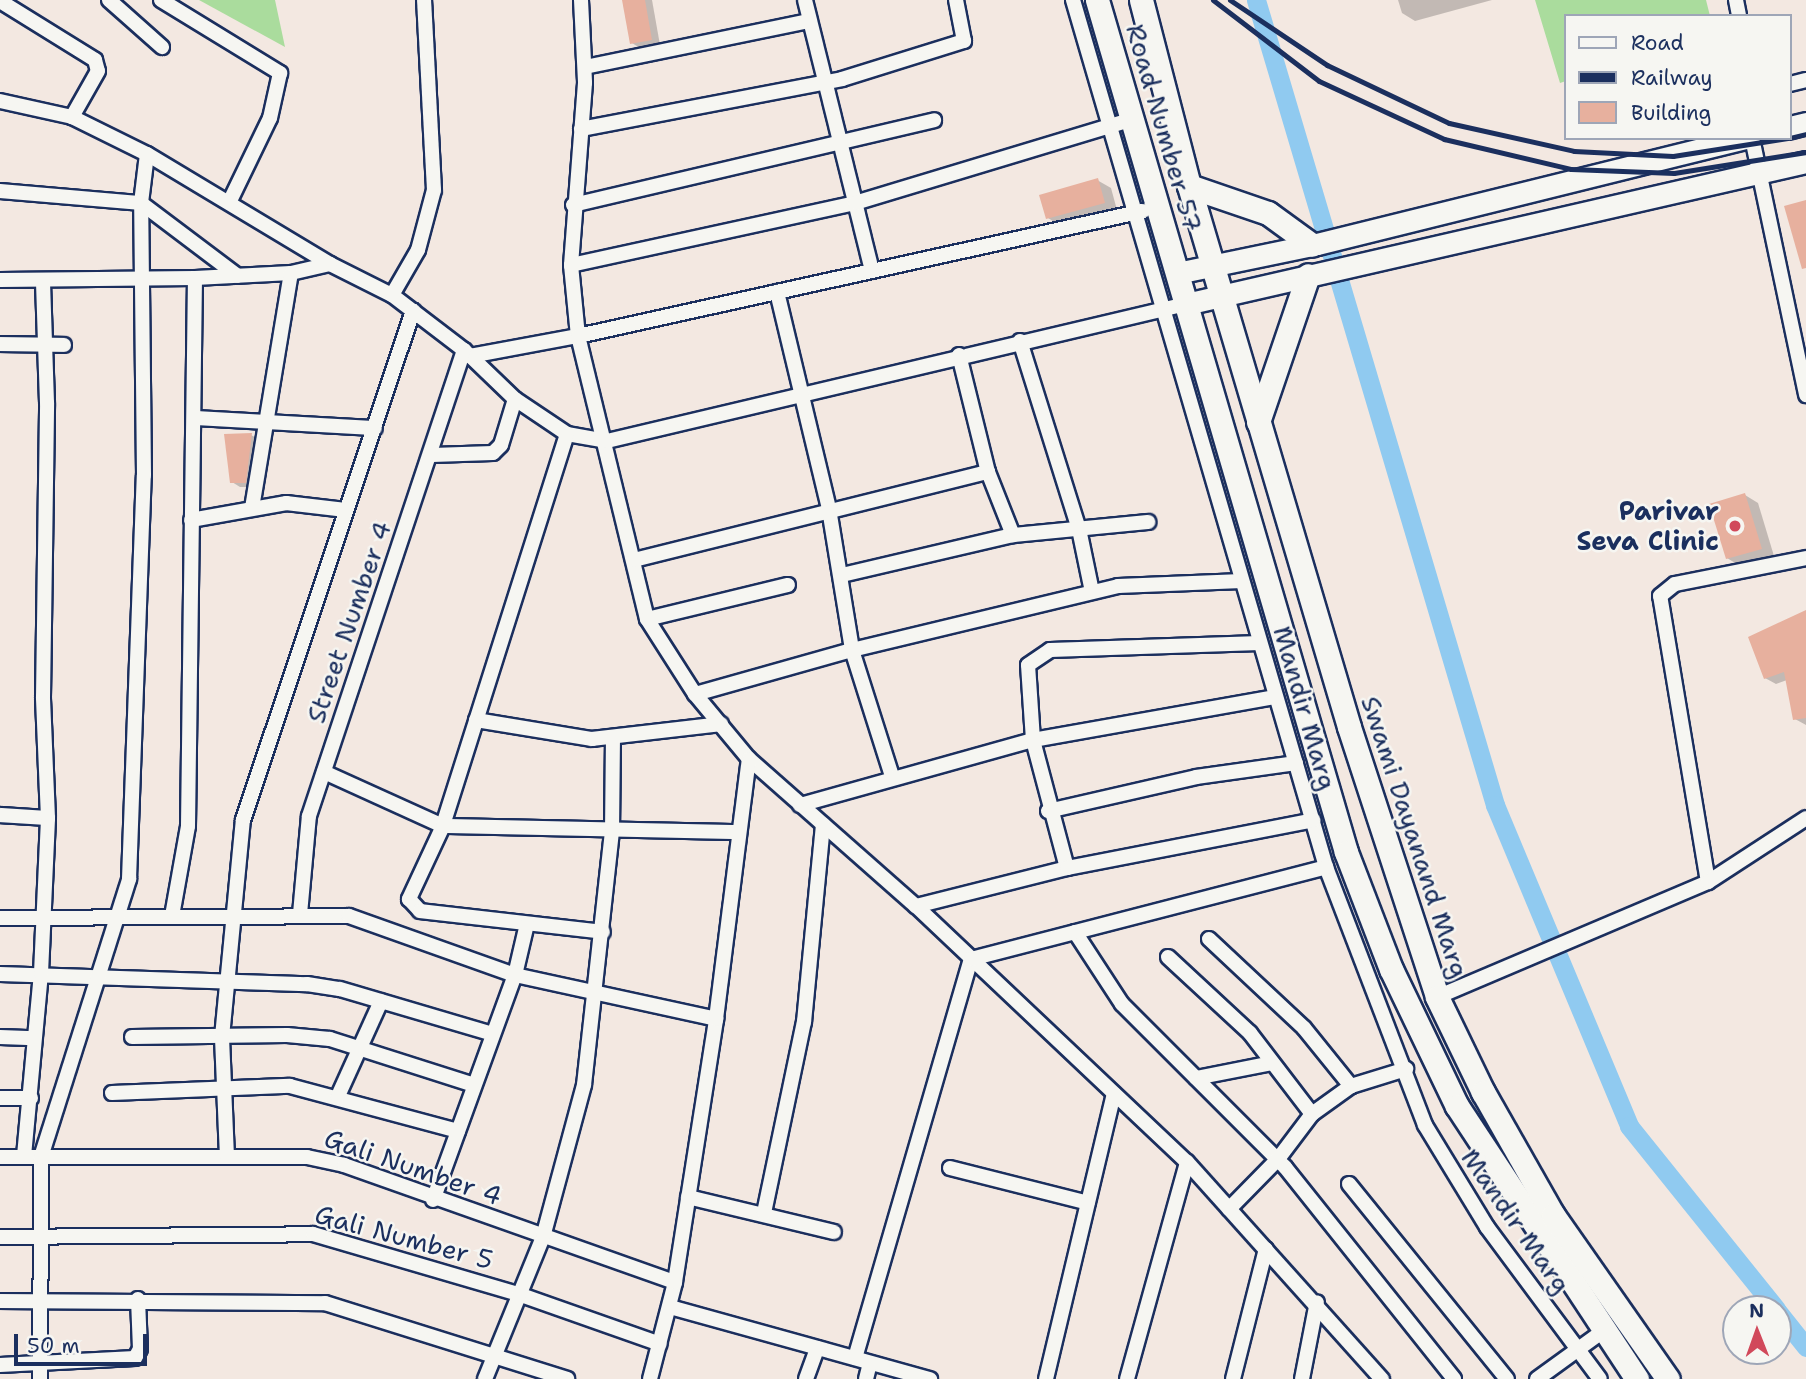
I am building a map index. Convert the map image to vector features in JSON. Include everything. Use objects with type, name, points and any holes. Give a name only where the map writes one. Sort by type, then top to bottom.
[{"type":"main road","name":"Road Number 57","points":[[1097,0],[1120,123],[1158,208],[1177,273]]},
{"type":"main road","name":"Road Number 57","points":[[1141,0],[1212,265]]},
{"type":"main road","points":[[1637,1379],[1457,1106],[1391,969],[1346,852],[1177,273],[1314,244],[1421,215],[1736,140]]},
{"type":"main road","points":[[1186,304],[1308,275],[1453,246],[1806,162]]},
{"type":"main road","points":[[1189,186],[1268,213],[1314,244]]},
{"type":"main road","name":"Swami Dayanand Marg","points":[[1212,265],[1349,727],[1437,997],[1483,1092],[1553,1214],[1668,1379]]},
{"type":"main road","points":[[1258,422],[1308,275]]},
{"type":"street","points":[[109,0],[162,47]]},
{"type":"street","points":[[161,0],[280,73],[270,118],[229,203]]},
{"type":"street","points":[[392,295],[418,250],[433,190],[424,0]]},
{"type":"street","points":[[581,0],[584,67],[571,265],[578,337],[607,441],[647,619],[695,694],[749,759],[916,906],[1187,1162],[1317,1302],[1381,1379]]},
{"type":"street","points":[[805,0],[872,271]]},
{"type":"street","points":[[581,128],[824,83],[964,41],[956,0]]},
{"type":"street","name":"Mandir Marg","points":[[1073,0],[1120,123],[1135,213],[1274,697],[1326,867],[1441,1159],[1600,1379]]},
{"type":"street","points":[[0,1],[95,60],[97,71],[72,117]]},
{"type":"street","points":[[584,67],[809,21]]},
{"type":"street","points":[[0,101],[72,117],[147,153],[330,264],[392,295],[467,353],[514,399],[567,434],[607,441],[959,355],[1186,304]]},
{"type":"street","points":[[573,205],[934,120]]},
{"type":"street","points":[[571,265],[855,204],[1120,123]]},
{"type":"street","points":[[1752,140],[1756,173],[1806,395]]},
{"type":"street","points":[[41,1372],[41,1157],[97,974],[119,917],[130,866],[140,668],[144,475],[139,277],[141,203],[147,153]]},
{"type":"street","points":[[0,191],[141,203],[238,276]]},
{"type":"street","points":[[467,353],[578,337],[1158,208]]},
{"type":"street","points":[[0,280],[238,276],[291,273],[330,264]]},
{"type":"street","points":[[252,508],[291,273]]},
{"type":"street","points":[[172,916],[188,826],[195,278]]},
{"type":"street","points":[[24,1156],[41,973],[48,818],[43,697],[47,345],[43,280]]},
{"type":"street","points":[[777,292],[829,509],[842,575],[852,650],[892,776]]},
{"type":"street","points":[[227,1157],[222,1037],[243,820],[413,311]]},
{"type":"street","points":[[1020,341],[1079,528],[1092,592]]},
{"type":"street","points":[[0,344],[64,345]]},
{"type":"street","name":"Street Number 4","points":[[300,914],[304,845],[324,772],[467,353]]},
{"type":"street","points":[[959,355],[988,472],[1013,535]]},
{"type":"street","points":[[432,455],[493,453],[500,445],[514,399]]},
{"type":"street","points":[[194,418],[375,428]]},
{"type":"street","points":[[567,434],[443,825],[410,894],[412,906],[420,911],[603,932]]},
{"type":"street","points":[[634,560],[829,509],[988,472]]},
{"type":"street","points":[[191,520],[286,503],[346,510]]},
{"type":"street","points":[[842,575],[1013,535],[1148,522]]},
{"type":"street","points":[[1708,882],[1660,596],[1675,584],[1806,558]]},
{"type":"street","points":[[695,694],[852,650],[1092,592],[1155,583],[1242,581]]},
{"type":"street","points":[[647,619],[788,585]]},
{"type":"street","points":[[1067,868],[1048,811],[1033,740],[1028,665],[1050,650],[1260,643]]},
{"type":"street","points":[[800,804],[892,776],[1033,740],[1274,697]]},
{"type":"street","points":[[476,720],[573,737],[613,738],[721,724]]},
{"type":"street","points":[[485,1379],[543,1237],[584,1085],[598,993],[612,832],[613,738]]},
{"type":"street","points":[[650,1379],[675,1282],[716,1019],[737,832],[749,759]]},
{"type":"street","points":[[1048,811],[1196,777],[1296,763]]},
{"type":"street","points":[[324,772],[443,825],[612,832],[737,832]]},
{"type":"street","points":[[0,815],[48,818]]},
{"type":"street","points":[[1437,997],[1617,924],[1708,882],[1806,818]]},
{"type":"street","points":[[916,906],[1067,868],[1312,820]]},
{"type":"street","points":[[764,1213],[804,1022],[823,825]]},
{"type":"street","points":[[971,959],[1326,867]]},
{"type":"street","points":[[0,918],[300,914],[349,916],[515,975],[716,1019]]},
{"type":"street","points":[[433,1199],[515,975],[527,923]]},
{"type":"street","points":[[1075,932],[1122,1004],[1278,1159],[1454,1379]]},
{"type":"street","points":[[1209,939],[1304,1028],[1351,1086]]},
{"type":"street","points":[[1168,957],[1250,1033],[1312,1114]]},
{"type":"street","points":[[855,1358],[971,959]]},
{"type":"street","points":[[0,974],[228,978],[325,986],[493,1034]]},
{"type":"street","points":[[338,1096],[381,1001]]},
{"type":"street","points":[[132,1037],[310,1036],[359,1048],[474,1084]]},
{"type":"street","points":[[0,1037],[34,1038]]},
{"type":"street","points":[[1196,1078],[1272,1063]]},
{"type":"street","points":[[1229,1209],[1278,1159],[1312,1114],[1351,1086],[1406,1069]]},
{"type":"street","points":[[112,1093],[290,1086],[338,1096],[458,1130]]},
{"type":"street","points":[[1046,1379],[1114,1094]]},
{"type":"street","points":[[0,1098],[31,1098]]},
{"type":"street","name":"Gali Number 4","points":[[0,1157],[307,1157],[344,1165],[433,1199],[675,1282]]},
{"type":"street","points":[[1127,1379],[1187,1162]]},
{"type":"street","points":[[950,1168],[1088,1203]]},
{"type":"street","points":[[1349,1184],[1507,1379]]},
{"type":"street","points":[[688,1198],[764,1213],[834,1232]]},
{"type":"street","name":"Gali Number 5","points":[[0,1237],[313,1234],[521,1294],[660,1344]]},
{"type":"street","points":[[1233,1379],[1266,1249]]},
{"type":"street","points":[[0,1365],[41,1372],[135,1358],[140,1349],[138,1298]]},
{"type":"street","points":[[0,1300],[138,1298],[325,1303],[350,1307],[494,1357],[567,1379]]},
{"type":"street","points":[[1302,1379],[1317,1302]]},
{"type":"street","points":[[670,1307],[930,1379]]},
{"type":"street","points":[[1536,1379],[1603,1331]]},
{"type":"street","points":[[806,1379],[817,1348]]},
{"type":"street","points":[[866,1379],[870,1363]]},
{"type":"green space","points":[[199,0],[275,0],[285,47]]},
{"type":"green space","points":[[1535,0],[1706,0],[1710,14],[1564,14],[1564,82],[1560,83]]},
{"type":"building","points":[[622,0],[645,0],[652,40],[630,44]]},
{"type":"building","points":[[1098,178],[1105,203],[1046,219],[1039,195]]},
{"type":"building","points":[[1806,200],[1806,268],[1802,269],[1784,206]]},
{"type":"building","points":[[252,433],[246,483],[230,483],[224,434]]},
{"type":"building","name":"Parivar Seva Clinic","points":[[1745,493],[1762,549],[1726,559],[1709,504]]},
{"type":"building","points":[[1806,610],[1806,718],[1793,720],[1784,672],[1764,679],[1748,637]]},
{"type":"waterway","points":[[1256,0],[1495,805],[1629,1126],[1765,1295]]},
{"type":"waterway","points":[[1792,1330],[1806,1347]]},
{"type":"railway","points":[[1213,0],[1319,81],[1444,139],[1571,169],[1674,173],[1806,152]]},
{"type":"railway","points":[[1230,0],[1327,65],[1449,123],[1574,151],[1673,156],[1775,140]]},
{"type":"railway","points":[[1792,138],[1806,134]]},
{"type":"place","name":"Parivar Seva Clinic","points":[[1735,526]]}]
